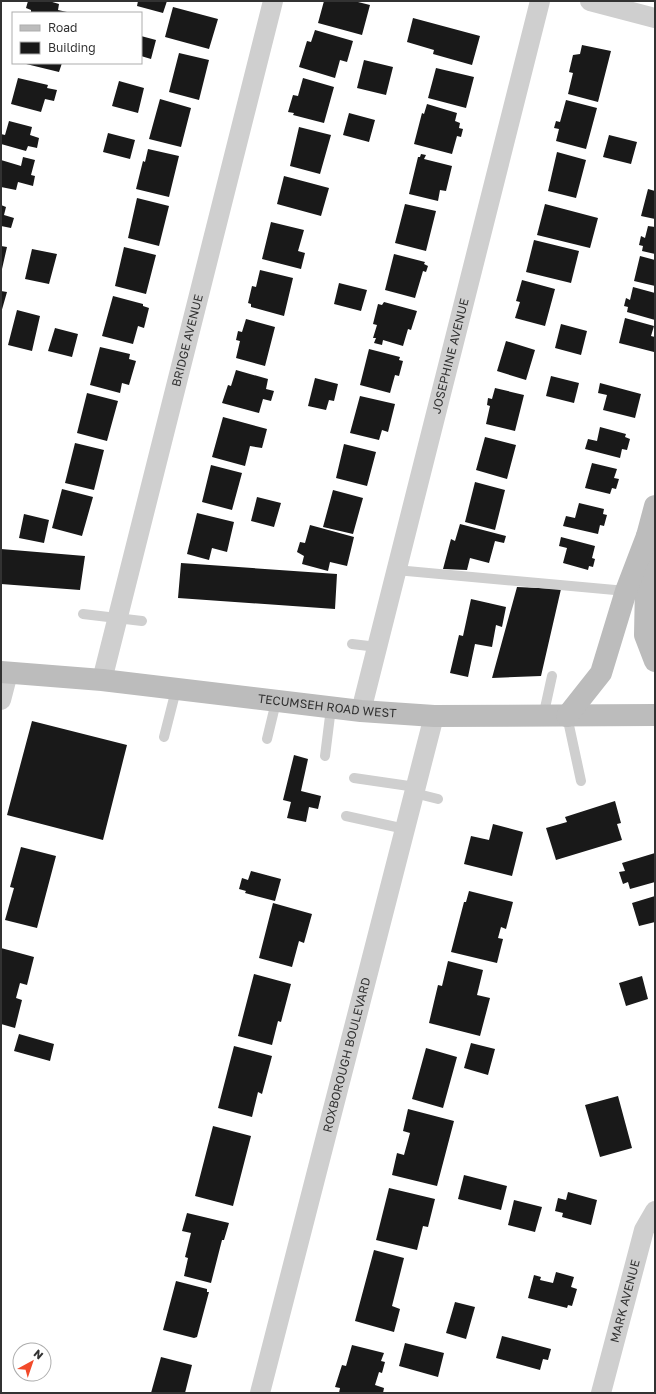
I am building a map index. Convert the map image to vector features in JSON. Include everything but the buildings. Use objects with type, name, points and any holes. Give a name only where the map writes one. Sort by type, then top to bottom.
[{"type":"main road","points":[[567,716],[601,673],[626,592],[647,536],[655,506]]},
{"type":"main road","points":[[647,536],[646,635],[655,661]]},
{"type":"main road","name":"TECUMSEH ROAD WEST","points":[[5,672],[102,680],[361,711],[434,716],[655,716]]},
{"type":"street","name":"BRIDGE AVENUE","points":[[102,680],[273,1]]},
{"type":"street","name":"JOSEPHINE AVENUE","points":[[361,711],[540,1]]},
{"type":"street","points":[[590,1],[655,18]]},
{"type":"street","points":[[1,700],[5,672]]},
{"type":"street","name":"ROXBOROUGH BOULEVARD","points":[[260,1393],[434,716]]},
{"type":"street","name":"MARK AVENUE","points":[[601,1393],[644,1230],[655,1211]]},
{"type":"lane","points":[[396,570],[626,592]]},
{"type":"lane","points":[[83,614],[142,621]]},
{"type":"lane","points":[[352,644],[377,647]]},
{"type":"lane","points":[[543,717],[552,676]]},
{"type":"lane","points":[[164,738],[176,690]]},
{"type":"lane","points":[[267,738],[276,702]]},
{"type":"lane","points":[[325,756],[332,708]]},
{"type":"lane","points":[[567,716],[581,780]]},
{"type":"lane","points":[[354,778],[415,790],[438,799]]},
{"type":"lane","points":[[346,816],[405,829]]}]
